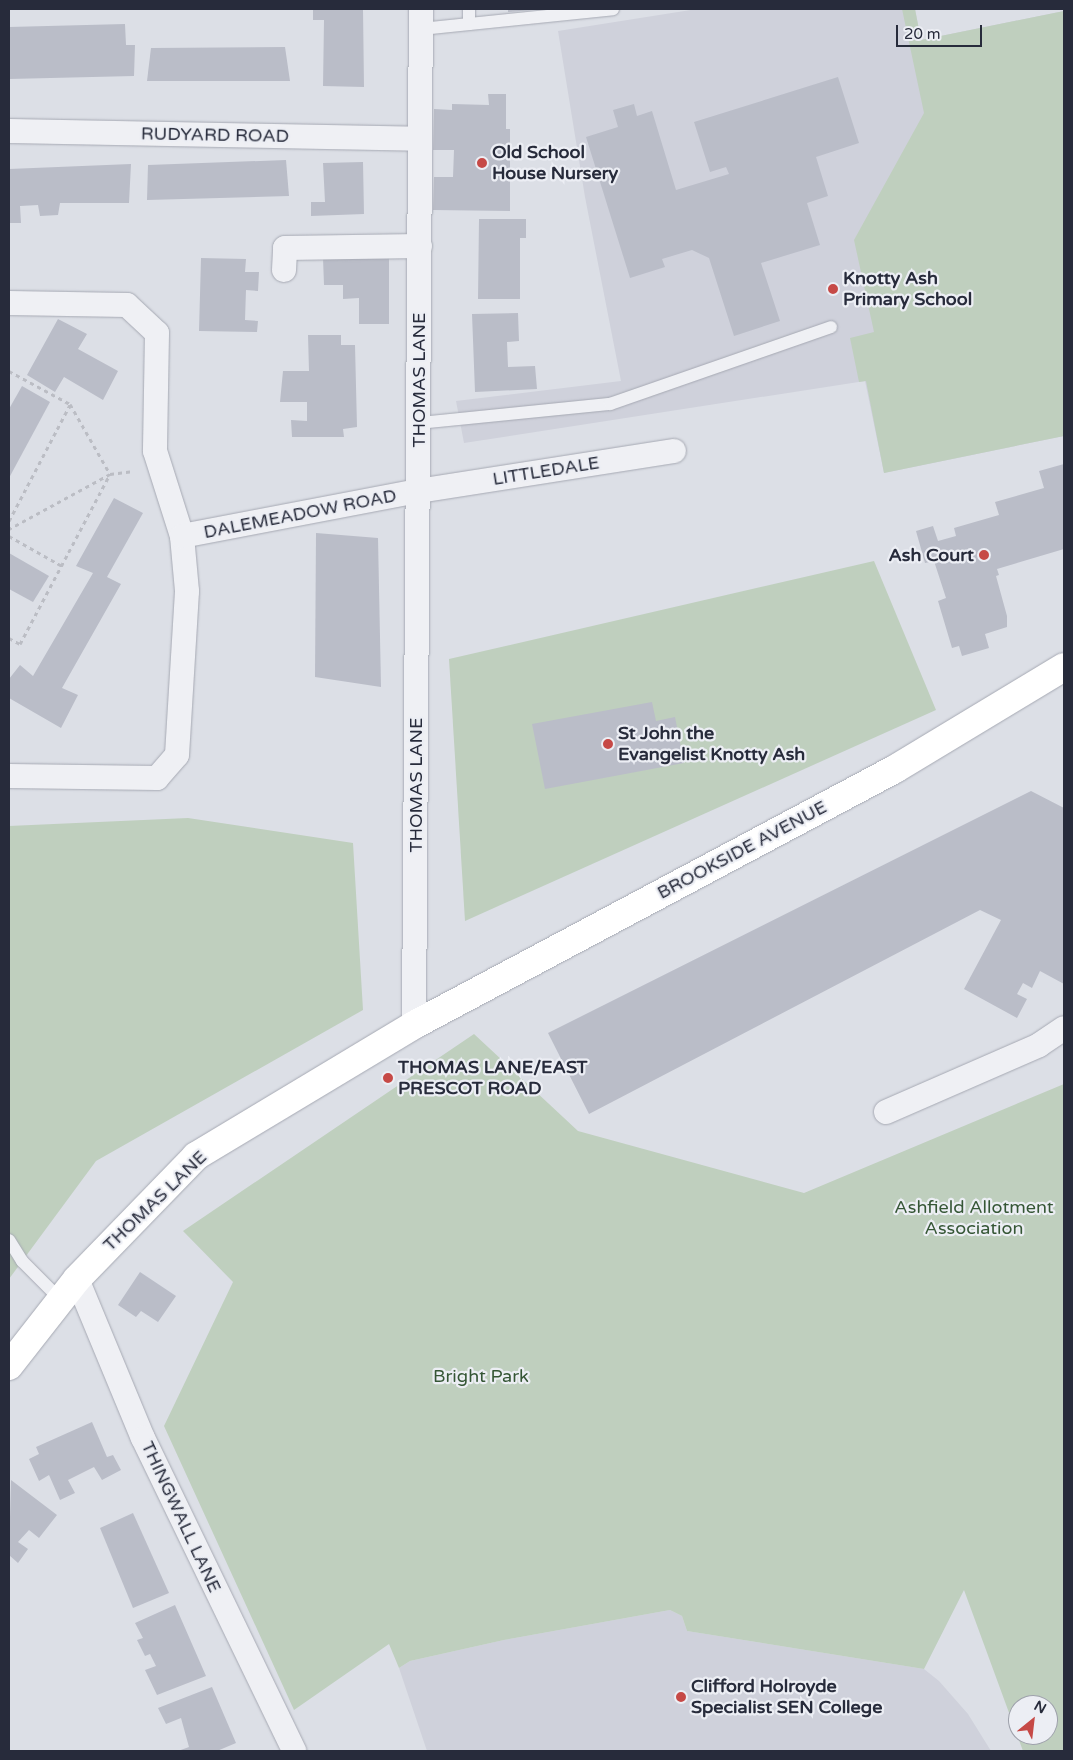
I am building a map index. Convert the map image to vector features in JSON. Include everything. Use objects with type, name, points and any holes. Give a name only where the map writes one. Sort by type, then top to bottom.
[{"type":"street","name":"THOMAS LANE","points":[[9,1366],[69,1290],[196,1156],[414,1025],[421,19]]},
{"type":"street","name":"RUDYARD ROAD","points":[[9,131],[420,139]]},
{"type":"street","points":[[284,270],[285,248],[420,246]]},
{"type":"street","name":"DALEMEADOW ROAD","points":[[9,303],[127,305],[158,333],[155,451],[182,536],[187,591],[177,754],[157,778],[9,776]]},
{"type":"street","name":"LITTLEDALE","points":[[418,491],[674,451]]},
{"type":"street","name":"DALEMEADOW ROAD","points":[[182,536],[418,491]]},
{"type":"street","name":"BROOKSIDE AVENUE","points":[[414,1025],[895,769],[1064,667]]},
{"type":"street","points":[[886,1112],[1039,1045],[1064,1028]]},
{"type":"street","name":"THINGWALL LANE","points":[[69,1290],[143,1438],[294,1751]]},
{"type":"lane","points":[[469,9],[470,24]]},
{"type":"lane","points":[[421,19],[470,24],[613,9]]},
{"type":"lane","points":[[418,424],[610,404],[831,327]]},
{"type":"lane","points":[[9,1240],[22,1261],[69,1290]]},
{"type":"path","points":[[9,371],[70,404],[110,474]]},
{"type":"path","points":[[9,521],[70,404]]},
{"type":"path","points":[[9,530],[110,474],[161,467]]},
{"type":"path","points":[[9,638],[20,644],[110,474]]},
{"type":"path","points":[[9,536],[62,566]]},
{"type":"shaded area","name":"Knotty Ash Primary School","points":[[697,9],[915,9],[921,40],[1064,11],[1064,436],[884,473],[865,381],[464,443],[456,401],[621,381],[585,197],[558,31]]},
{"type":"shaded area","name":"Clifford Holroyde Specialist SEN College","points":[[670,1610],[682,1616],[687,1631],[924,1669],[939,1681],[968,1714],[991,1751],[427,1751],[399,1668],[410,1661],[504,1640]]},
{"type":"green space","points":[[902,9],[915,9],[921,40],[1064,11],[1064,436],[884,473],[866,381],[859,382],[850,338],[874,332],[854,240],[924,113]]},
{"type":"green space","points":[[874,561],[936,710],[465,921],[449,659]]},
{"type":"green space","points":[[188,818],[353,843],[363,1010],[96,1161],[9,1279],[9,826]]},
{"type":"green space","name":"Bright Park","points":[[474,1034],[578,1131],[804,1193],[1064,1084],[1064,1751],[1023,1751],[1021,1745],[1058,1745],[1058,1695],[1008,1695],[1008,1710],[964,1590],[924,1669],[687,1631],[682,1616],[670,1610],[504,1640],[410,1661],[399,1668],[389,1644],[294,1710],[164,1426],[233,1282],[183,1231]]},
{"type":"building","points":[[313,9],[363,9],[364,87],[323,86],[324,20],[313,20]]},
{"type":"building","points":[[508,9],[533,9],[533,10],[508,12]]},
{"type":"building","points":[[125,24],[126,45],[135,45],[134,76],[9,79],[9,27]]},
{"type":"building","points":[[285,47],[290,81],[147,81],[151,48]]},
{"type":"building","points":[[838,77],[859,143],[816,157],[828,196],[807,203],[820,245],[761,263],[780,321],[734,336],[709,258],[692,250],[662,259],[665,267],[630,278],[586,137],[618,127],[613,110],[634,104],[637,116],[652,111],[676,190],[729,174],[726,167],[710,172],[694,122]]},
{"type":"building","name":"Old School House Nursery","points":[[488,94],[506,94],[506,129],[510,129],[510,211],[433,210],[434,177],[453,177],[454,150],[433,150],[434,109],[452,110],[452,104],[489,105]]},
{"type":"building","points":[[286,160],[289,196],[147,200],[148,165]]},
{"type":"building","points":[[363,162],[364,214],[311,216],[311,202],[325,202],[323,163]]},
{"type":"building","points":[[131,164],[129,203],[60,203],[58,215],[40,216],[38,205],[20,206],[21,223],[9,223],[9,169]]},
{"type":"building","points":[[479,219],[526,219],[526,238],[520,238],[520,299],[478,299]]},
{"type":"building","points":[[389,257],[389,324],[359,324],[359,298],[343,299],[343,285],[324,285],[323,258]]},
{"type":"building","points":[[201,258],[246,259],[245,272],[259,272],[258,291],[246,290],[245,320],[258,321],[257,332],[199,331]]},
{"type":"building","points":[[518,313],[519,341],[507,342],[508,367],[535,366],[537,389],[475,392],[472,314]]},
{"type":"building","points":[[58,319],[87,334],[78,349],[118,371],[103,400],[64,377],[55,392],[27,375]]},
{"type":"building","points":[[308,335],[341,335],[341,345],[355,345],[357,427],[343,429],[344,437],[292,437],[291,420],[307,421],[307,402],[280,402],[283,371],[309,371]]},
{"type":"building","points":[[22,386],[50,402],[9,478],[9,409]]},
{"type":"building","name":"Ash Court","points":[[1064,464],[1064,549],[997,569],[999,575],[996,576],[1007,616],[1007,627],[985,634],[989,648],[962,656],[959,646],[952,648],[938,601],[946,598],[934,561],[925,563],[916,531],[933,526],[938,541],[956,536],[954,528],[999,515],[995,502],[1044,488],[1039,471]]},
{"type":"building","points":[[114,498],[143,513],[107,577],[121,584],[62,688],[78,695],[61,728],[9,698],[9,679],[20,665],[33,676],[93,573],[76,566]]},
{"type":"building","points":[[316,533],[378,538],[381,687],[315,677]]},
{"type":"building","points":[[9,553],[49,576],[33,602],[9,589]]},
{"type":"building","name":"St John the Evangelist Knotty Ash","points":[[652,702],[656,721],[675,717],[684,763],[545,789],[532,724]]},
{"type":"building","points":[[1031,791],[1064,808],[1064,984],[1040,971],[1032,988],[1023,983],[1017,994],[1027,999],[1017,1018],[964,989],[1001,920],[980,910],[589,1114],[548,1033]]},
{"type":"building","points":[[140,1272],[176,1296],[158,1322],[141,1311],[136,1317],[118,1305]]},
{"type":"building","points":[[92,1422],[107,1457],[113,1455],[121,1470],[102,1480],[94,1467],[68,1480],[75,1493],[60,1500],[49,1475],[39,1481],[29,1459],[39,1454],[36,1447]]},
{"type":"building","points":[[11,1480],[57,1515],[39,1538],[29,1530],[18,1542],[28,1549],[18,1563],[9,1555]]},
{"type":"building","points":[[133,1513],[169,1593],[133,1608],[100,1528]]},
{"type":"building","points":[[175,1605],[206,1676],[157,1695],[145,1670],[156,1666],[150,1654],[145,1656],[137,1640],[143,1638],[135,1623]]},
{"type":"building","points":[[212,1687],[236,1743],[217,1751],[178,1751],[189,1747],[181,1718],[166,1724],[158,1708]]},
{"type":"place","name":"Old School House Nursery","points":[[482,163]]},
{"type":"place","name":"Knotty Ash Primary School","points":[[833,289]]},
{"type":"place","name":"Ash Court","points":[[984,555]]},
{"type":"place","name":"St John the Evangelist Knotty Ash","points":[[608,744]]},
{"type":"place","name":"THOMAS LANE/EAST PRESCOT ROAD","points":[[388,1078]]},
{"type":"place","name":"Clifford Holroyde Specialist SEN College","points":[[681,1697]]},
{"type":"park label","name":"Ashfield Allotment Association","points":[[974,1218]]}]
